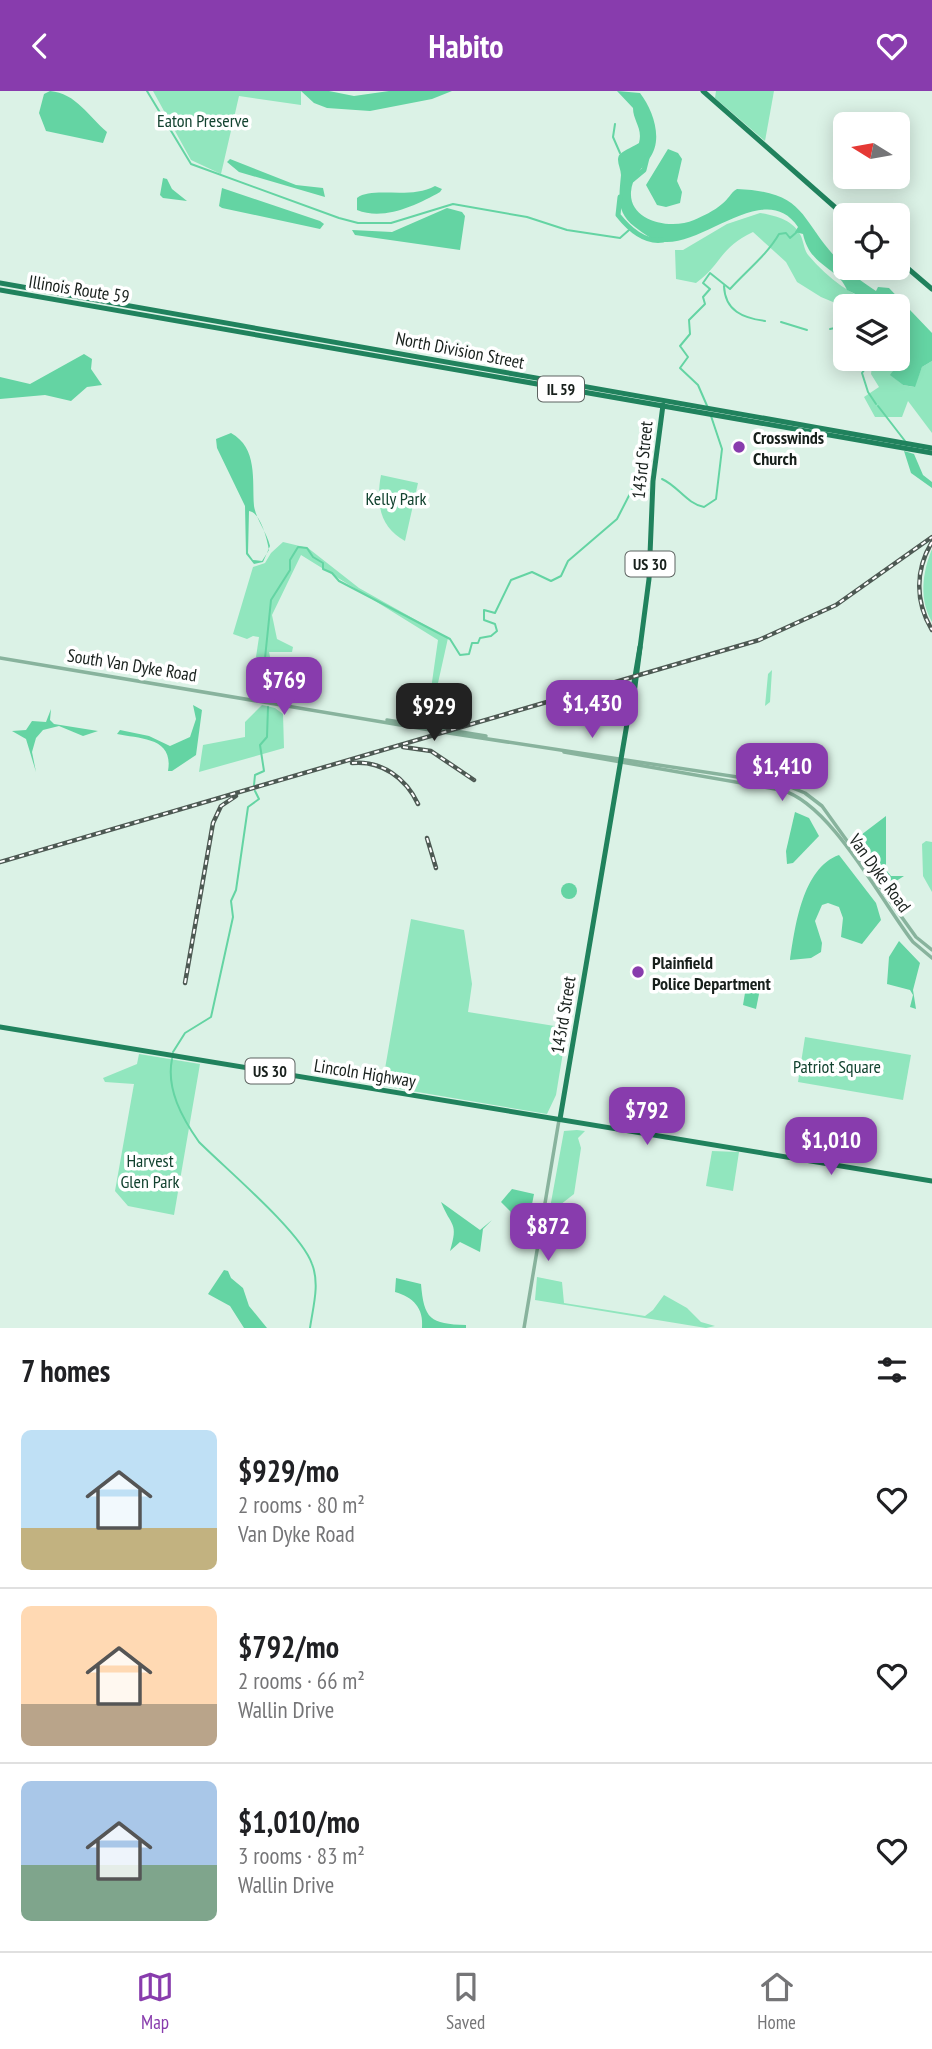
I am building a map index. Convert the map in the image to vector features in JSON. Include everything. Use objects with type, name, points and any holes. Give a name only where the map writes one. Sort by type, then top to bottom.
[{"type":"main road","points":[[703,91],[833,205]]},
{"type":"main road","points":[[910,270],[932,289]]},
{"type":"main road","name":"Illinois Route 59","points":[[0,283],[148,309]]},
{"type":"main road","name":"Illinois Route 59","points":[[0,290],[153,315]]},
{"type":"main road","points":[[76,303],[87,299]]},
{"type":"main road","name":"North Division Street","points":[[148,309],[663,405]]},
{"type":"main road","name":"North Division Street","points":[[153,315],[932,451]]},
{"type":"main road","name":"143rd Street","points":[[559,1119],[640,647],[649,579],[652,484],[663,405]]},
{"type":"main road","name":"Lincoln Highway","points":[[0,1027],[932,1181]]},
{"type":"street","name":"South Van Dyke Road","points":[[0,657],[384,721]]},
{"type":"street","name":"Van Dyke Road","points":[[384,721],[620,760],[765,787],[801,798],[823,816],[908,936],[932,958]]},
{"type":"street","name":"Van Dyke Road","points":[[620,760],[766,781],[805,793],[826,811],[916,937],[932,950]]},
{"type":"street","name":"143rd Street","points":[[524,1328],[559,1119]]},
{"type":"green space","name":"Eaton Preserve","points":[[153,91],[301,91],[301,105],[239,96],[221,174],[191,160]]},
{"type":"green space","points":[[716,91],[774,91],[765,141],[715,98]]},
{"type":"green space","points":[[760,213],[789,222],[801,236],[807,254],[833,280],[855,294],[833,294],[833,302],[821,297],[797,282],[786,262],[753,232],[727,250],[696,283],[676,279],[675,250],[683,250],[727,224]]},
{"type":"green space","points":[[932,361],[932,433],[908,401],[902,417],[875,417],[864,397],[879,387],[871,371],[892,371],[891,375],[903,385],[914,387],[922,367]]},
{"type":"green space","name":"Kelly Park","points":[[381,475],[418,483],[405,541],[390,529],[381,513]]},
{"type":"green space","points":[[283,542],[308,548],[359,588],[448,638],[434,701],[429,703],[438,640],[301,555],[272,615],[277,639],[293,647],[292,652],[269,652],[272,666],[267,669],[276,697],[251,695],[254,669],[261,661],[256,657],[259,637],[247,639],[233,634],[253,567],[265,563]]},
{"type":"green space","points":[[932,549],[932,622],[925,605],[923,586]]},
{"type":"green space","points":[[772,670],[770,702],[765,706],[768,674]]},
{"type":"green space","points":[[262,705],[275,708],[283,714],[284,748],[199,772],[203,745],[245,737],[245,722]]},
{"type":"green space","points":[[926,841],[932,842],[932,892],[923,876],[922,844]]},
{"type":"green space","points":[[411,919],[464,930],[472,984],[468,1012],[567,1028],[556,1095],[547,1114],[382,1086]]},
{"type":"green space","name":"Patriot Square","points":[[805,1037],[911,1055],[903,1100],[798,1082]]},
{"type":"green space","name":"Harvest Glen Park","points":[[139,1054],[200,1064],[174,1215],[128,1206],[115,1191],[134,1084],[105,1082],[103,1078],[137,1064]]},
{"type":"green space","points":[[564,1131],[585,1131],[578,1138],[581,1148],[574,1194],[551,1212],[548,1219]]},
{"type":"green space","points":[[712,1151],[739,1152],[733,1191],[706,1186]]},
{"type":"green space","points":[[537,1277],[562,1282],[564,1303],[645,1316],[664,1295],[687,1308],[701,1322],[715,1326],[706,1328],[535,1300]]},
{"type":"shaded area","points":[[50,91],[67,96],[82,107],[107,132],[103,143],[46,131],[39,113],[44,94]]},
{"type":"shaded area","points":[[301,91],[329,91],[354,96],[389,91],[452,91],[432,99],[370,111],[327,108],[314,103]]},
{"type":"shaded area","points":[[617,91],[640,93],[655,125],[656,143],[649,159],[637,174],[631,192],[632,202],[644,217],[664,223],[685,223],[716,209],[737,189],[777,196],[800,211],[833,254],[833,273],[812,253],[803,234],[795,232],[798,227],[785,214],[769,210],[753,211],[681,240],[664,242],[638,230],[629,222],[620,204],[621,175],[618,159],[620,154],[639,143],[640,133],[633,108]]},
{"type":"shaded area","points":[[668,149],[678,153],[682,159],[677,181],[682,192],[680,203],[666,207],[657,205],[646,185]]},
{"type":"shaded area","points":[[230,159],[296,185],[323,188],[325,197],[239,172],[227,162]]},
{"type":"shaded area","points":[[163,178],[187,201],[163,198],[160,195]]},
{"type":"shaded area","points":[[435,186],[442,189],[440,192],[400,210],[378,214],[357,210],[357,198],[364,195],[415,192]]},
{"type":"shaded area","points":[[222,188],[324,224],[320,229],[222,208],[219,206]]},
{"type":"shaded area","points":[[447,208],[462,212],[465,216],[460,250],[355,235],[352,230],[392,232]]},
{"type":"shaded area","points":[[841,280],[861,280],[876,291],[878,287],[889,288],[895,294],[855,294],[847,290]]},
{"type":"shaded area","points":[[910,310],[932,333],[932,361],[922,367],[915,387],[903,385],[890,375],[893,371],[910,371]]},
{"type":"shaded area","points":[[84,354],[92,359],[91,369],[102,385],[87,387],[71,401],[45,395],[0,399],[0,377],[30,384]]},
{"type":"shaded area","points":[[231,433],[240,439],[250,456],[254,506],[258,518],[249,511],[248,553],[253,560],[262,561],[267,554],[263,562],[254,564],[246,554],[245,506],[217,448],[216,439]]},
{"type":"shaded area","points":[[904,451],[914,454],[923,475],[932,482],[932,488],[911,473]]},
{"type":"shaded area","points":[[193,705],[202,710],[196,755],[172,771],[168,771],[166,752],[161,746],[145,739],[117,734],[120,730],[149,736],[170,746],[190,737],[196,719]]},
{"type":"shaded area","points":[[51,709],[50,720],[54,724],[98,731],[83,736],[59,726],[43,730],[36,738],[32,752],[36,772],[26,739],[12,731],[26,730],[32,721],[46,722]]},
{"type":"shaded area","points":[[795,812],[809,818],[819,836],[793,863],[787,864],[786,851]]},
{"type":"shaded area","points":[[886,816],[886,870],[891,876],[904,876],[890,885],[857,838]]},
{"type":"shaded area","points":[[839,855],[876,903],[881,920],[862,944],[841,937],[843,918],[839,907],[828,903],[822,905],[815,921],[822,943],[821,952],[811,958],[790,960],[802,900],[809,885],[826,862]]},
{"type":"shaded area","points":[[566,883],[572,883],[577,891],[575,897],[566,899],[561,894],[561,888]]},
{"type":"shaded area","points":[[899,941],[920,963],[913,990],[916,1009],[910,1007],[913,995],[910,990],[887,984],[889,957]]},
{"type":"shaded area","points":[[746,987],[760,989],[756,1009],[743,1005]]},
{"type":"shaded area","points":[[512,1189],[534,1194],[527,1230],[518,1229],[510,1211],[501,1202]]},
{"type":"shaded area","points":[[441,1202],[480,1230],[492,1220],[483,1229],[480,1252],[460,1242],[450,1251],[454,1229]]},
{"type":"shaded area","points":[[224,1270],[243,1288],[249,1306],[267,1328],[244,1328],[230,1306],[208,1294]]},
{"type":"shaded area","points":[[396,1278],[421,1284],[424,1305],[431,1317],[444,1323],[466,1325],[466,1328],[422,1328],[421,1315],[416,1304],[395,1292]]},
{"type":"waterway","points":[[147,91],[191,164],[339,218],[358,223],[391,223],[453,204],[527,217],[567,230],[620,238],[629,230]]},
{"type":"waterway","points":[[615,124],[613,137],[620,153]]},
{"type":"waterway","points":[[632,180],[644,170],[647,158]]},
{"type":"waterway","points":[[620,197],[618,215],[627,225],[643,237],[663,240]]},
{"type":"waterway","points":[[708,408],[698,385],[680,368],[688,357],[680,346],[690,334],[689,320],[705,304],[703,297],[710,289],[703,283],[710,273],[730,289],[763,256],[779,234],[786,233],[790,238],[798,231]]},
{"type":"waterway","points":[[724,286],[728,302],[737,312],[765,321]]},
{"type":"waterway","points":[[781,322],[807,330]]},
{"type":"waterway","points":[[863,371],[868,392],[876,404]]},
{"type":"waterway","points":[[878,406],[905,441]]},
{"type":"waterway","points":[[662,479],[698,505],[704,507],[716,499],[722,449],[711,416]]},
{"type":"waterway","points":[[269,697],[264,668],[271,600],[290,570],[290,560],[298,547],[307,548],[313,557],[323,563],[323,569],[332,573],[339,581],[450,639],[460,655],[469,654],[472,643],[478,643],[480,638],[491,636],[497,631],[495,624],[484,620],[484,610],[495,613],[511,580],[532,572],[551,581],[561,576],[568,561],[617,519],[638,478],[647,478]]},
{"type":"waterway","points":[[254,785],[255,775],[264,771],[260,745],[267,737],[268,707]]},
{"type":"waterway","points":[[173,1052],[185,1033],[211,1017],[233,917],[231,901],[236,890],[248,807],[259,799],[255,791]]},
{"type":"waterway","points":[[172,1059],[173,1092],[199,1142],[279,1218],[294,1235],[312,1264],[316,1288],[310,1328]]},
{"type":"railway","points":[[0,862],[759,640],[836,605],[932,537]]},
{"type":"railway","points":[[932,542],[922,564],[919,586],[922,608],[932,630]]},
{"type":"railway","points":[[403,747],[431,751],[474,780]]},
{"type":"railway","points":[[352,763],[373,764],[391,773],[407,786],[418,804]]},
{"type":"railway","points":[[185,983],[213,823],[221,806],[236,796]]},
{"type":"railway","points":[[427,838],[436,868]]},
{"type":"place","name":"Crosswinds Church","points":[[739,447]]},
{"type":"place","name":"Plainfield Police Department","points":[[638,972]]}]
